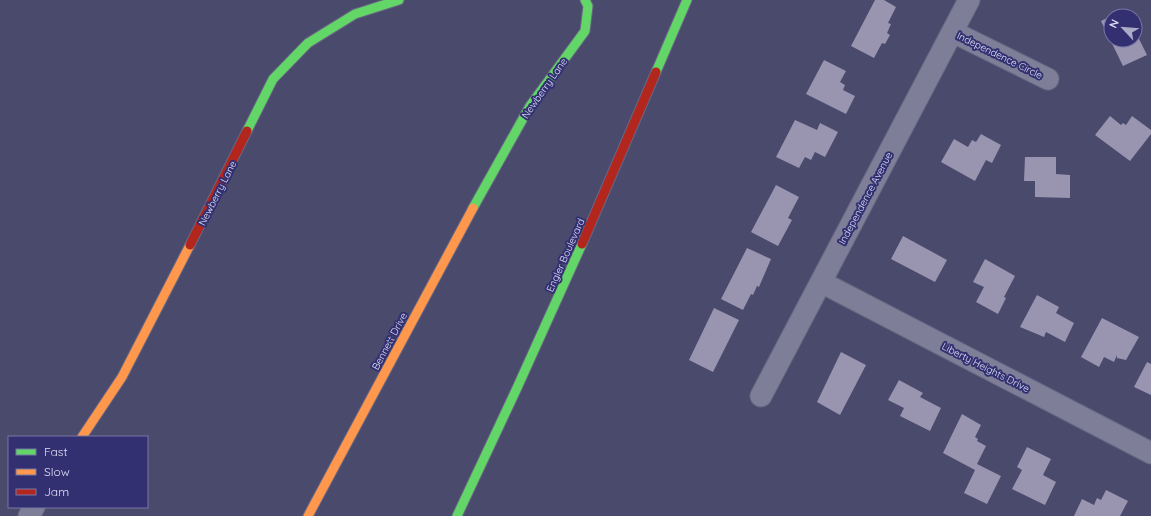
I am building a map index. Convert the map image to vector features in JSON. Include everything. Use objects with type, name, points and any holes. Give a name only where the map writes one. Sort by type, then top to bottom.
[{"type":"street","name":"Newberry Lane","points":[[83,436],[122,378],[273,79],[308,43],[355,14],[399,0]]},
{"type":"street","name":"Newberry Lane","points":[[490,175],[530,106],[584,31],[588,6],[585,0]]},
{"type":"street","name":"Engler Boulevard","points":[[457,516],[480,469],[588,231],[687,0]]},
{"type":"street","name":"Independence Avenue","points":[[761,396],[969,0]]},
{"type":"street","name":"Independence Circle","points":[[953,32],[1048,79]]},
{"type":"street","name":"Bennett Drive","points":[[308,516],[490,175]]},
{"type":"street","name":"Liberty Heights Drive","points":[[821,282],[1151,453]]},
{"type":"building","points":[[875,0],[884,0],[896,7],[888,23],[891,24],[887,33],[890,35],[885,44],[882,43],[874,58],[851,46]]},
{"type":"building","points":[[1143,47],[1147,55],[1123,66],[1114,48]]},
{"type":"building","points":[[824,60],[846,71],[840,82],[845,85],[843,90],[855,96],[846,114],[806,94]]},
{"type":"building","points":[[1110,116],[1121,125],[1123,123],[1126,125],[1132,116],[1151,130],[1151,134],[1130,161],[1095,135]]},
{"type":"building","points":[[795,120],[817,130],[820,123],[838,132],[825,157],[815,152],[811,160],[805,157],[799,168],[776,157]]},
{"type":"building","points":[[981,134],[1001,145],[992,163],[986,160],[975,181],[941,162],[954,139],[968,147],[972,140],[976,142]]},
{"type":"building","points":[[1025,157],[1056,157],[1056,174],[1070,175],[1070,198],[1035,197],[1035,181],[1024,181]]},
{"type":"building","points":[[776,185],[799,197],[788,218],[792,220],[778,246],[751,232]]},
{"type":"building","points":[[903,236],[947,260],[935,282],[891,259]]},
{"type":"building","points":[[747,248],[771,259],[759,287],[757,286],[753,295],[751,294],[743,310],[721,299]]},
{"type":"building","points":[[985,259],[1015,276],[1004,297],[1006,298],[998,314],[976,302],[984,287],[973,282]]},
{"type":"building","points":[[1037,295],[1059,307],[1056,313],[1074,323],[1065,342],[1046,332],[1044,337],[1020,327]]},
{"type":"building","points":[[714,308],[739,320],[713,372],[689,360]]},
{"type":"building","points":[[1102,318],[1139,337],[1126,360],[1117,358],[1117,355],[1114,362],[1104,357],[1099,367],[1081,357]]},
{"type":"building","points":[[841,352],[866,365],[840,415],[817,402]]},
{"type":"building","points":[[1147,362],[1151,364],[1151,395],[1134,387]]},
{"type":"building","points":[[899,380],[923,393],[920,397],[941,408],[930,431],[900,416],[904,408],[888,400]]},
{"type":"building","points":[[962,414],[981,425],[975,437],[978,439],[977,441],[986,446],[977,464],[1001,476],[987,504],[964,493],[975,470],[943,453]]},
{"type":"building","points":[[1027,447],[1051,459],[1043,475],[1056,482],[1045,505],[1012,489],[1022,470],[1017,467]]},
{"type":"building","points":[[1106,490],[1128,501],[1120,516],[1074,516],[1082,499],[1094,505],[1097,498],[1101,500]]},
{"type":"traffic: fast","points":[[247,131],[273,79],[308,43],[355,14],[399,0]]},
{"type":"traffic: fast","points":[[473,208],[530,106],[585,31],[588,6],[585,0]]},
{"type":"traffic: fast","points":[[656,72],[687,0]]},
{"type":"traffic: fast","points":[[457,516],[582,244]]},
{"type":"traffic: slow","points":[[308,516],[473,208]]},
{"type":"traffic: slow","points":[[83,436],[122,377],[190,245]]},
{"type":"traffic: jam","points":[[582,244],[656,72]]},
{"type":"traffic: jam","points":[[190,245],[247,131]]}]
